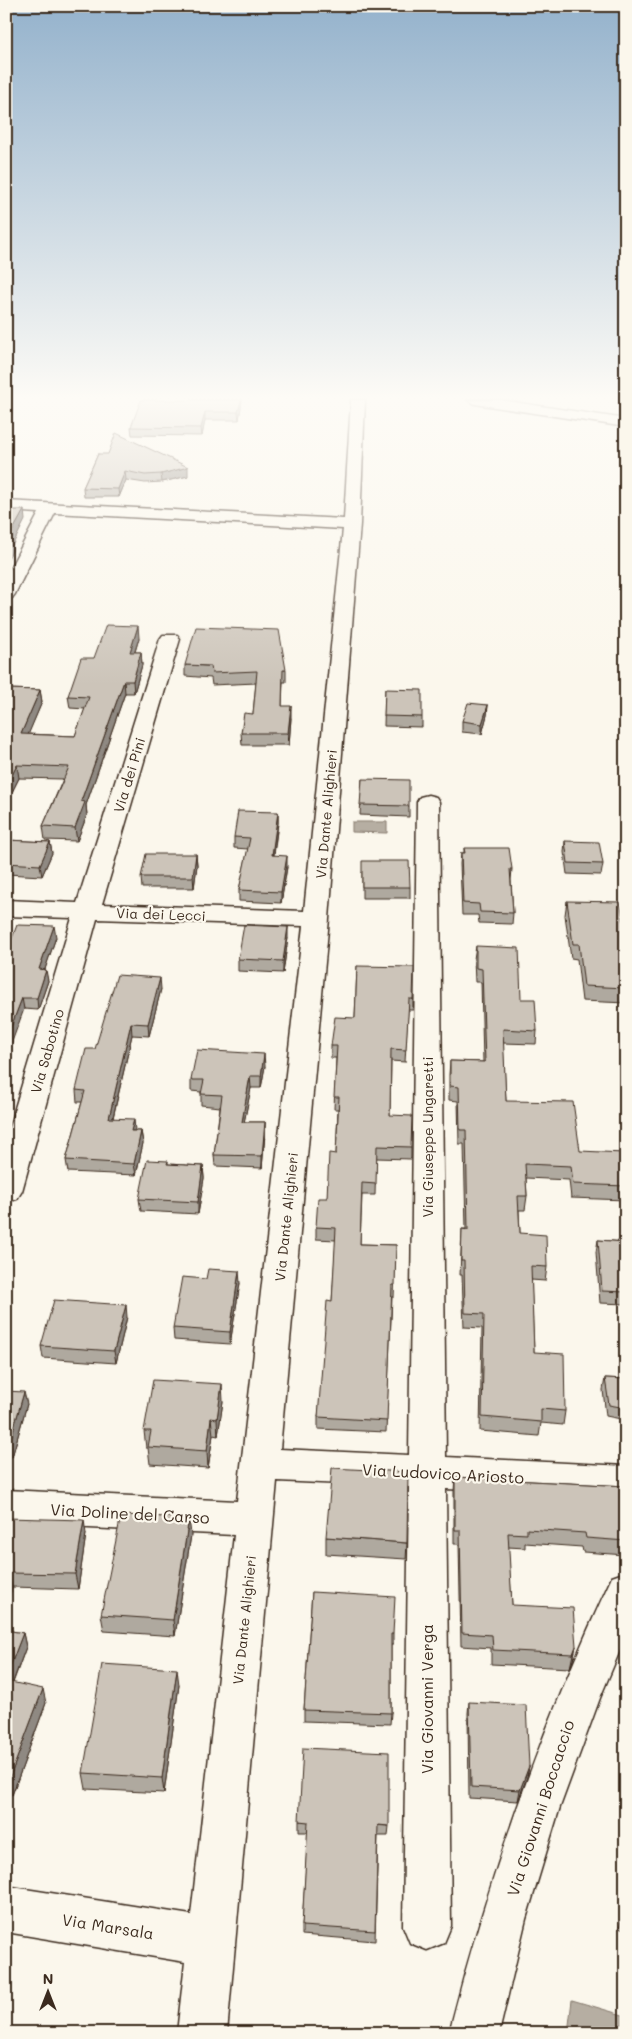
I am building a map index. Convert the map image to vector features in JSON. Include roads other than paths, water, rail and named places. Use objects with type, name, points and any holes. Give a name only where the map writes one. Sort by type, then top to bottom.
[{"type":"street","name":"Via Dante Alighieri","points":[[202,2033],[316,919],[353,495]]},
{"type":"street","points":[[6,506],[352,524]]},
{"type":"street","points":[[6,594],[50,509]]},
{"type":"street","name":"Via dei Pini","points":[[87,911],[170,639]]},
{"type":"street","name":"Via Giuseppe Ungaretti","points":[[426,1473],[428,802]]},
{"type":"street","name":"Via dei Lecci","points":[[6,908],[316,919]]},
{"type":"street","name":"Via Sabotino","points":[[6,1190],[87,911]]},
{"type":"street","name":"Via Ludovico Ariosto","points":[[261,1464],[626,1482]]},
{"type":"street","name":"Via Giovanni Verga","points":[[426,1473],[427,1926]]},
{"type":"street","name":"Via Doline del Carso","points":[[6,1507],[254,1519]]},
{"type":"street","name":"Via Giovanni Boccaccio","points":[[474,2033],[498,1939],[547,1780],[574,1707],[626,1590]]},
{"type":"street","name":"Via Marsala","points":[[6,1909],[210,1942]]}]
